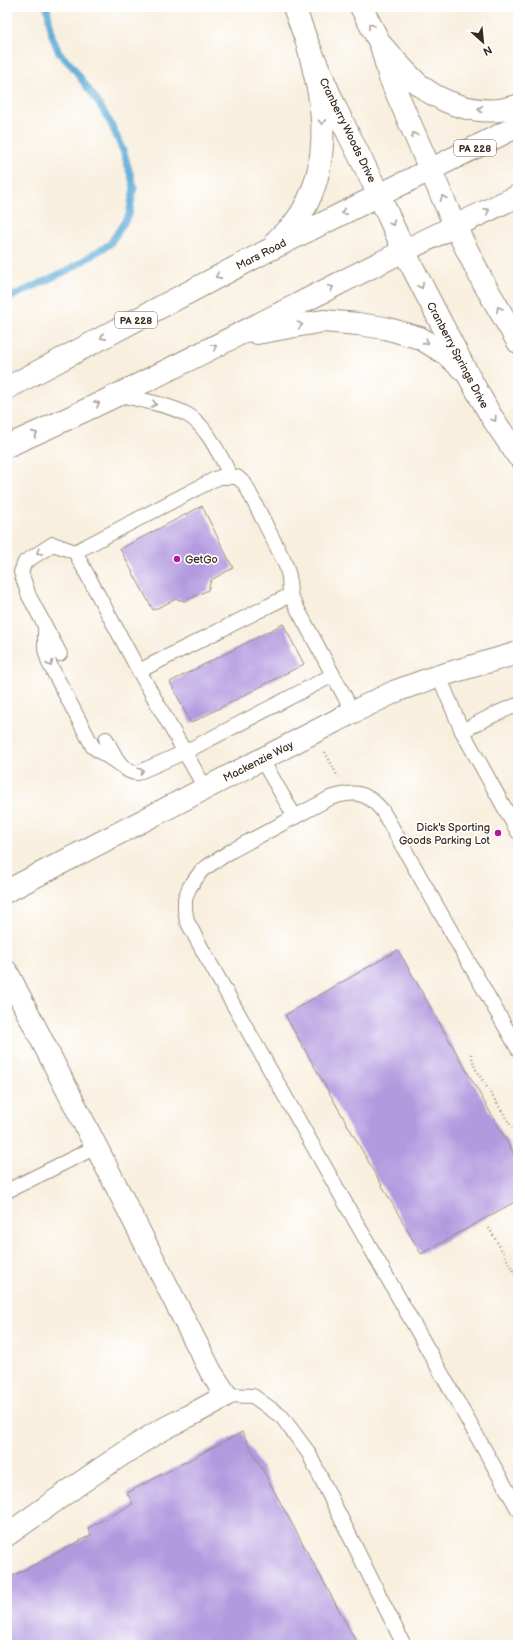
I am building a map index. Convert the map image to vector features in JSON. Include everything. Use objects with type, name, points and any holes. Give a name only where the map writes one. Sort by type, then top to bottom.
[{"type":"street","name":"Cranberry Woods Drive","points":[[294,7],[307,42],[336,109],[379,195],[404,251]]},
{"type":"street","points":[[361,7],[381,45],[390,78],[455,226],[483,282],[518,342]]},
{"type":"street","points":[[265,252],[293,225],[307,204],[315,188],[320,164],[323,134],[321,107],[307,42]]},
{"type":"street","points":[[381,45],[418,83],[438,97],[460,106],[481,109],[500,110],[518,106]]},
{"type":"street","name":"Mars Road","points":[[8,387],[265,252],[518,126]]},
{"type":"street","points":[[7,446],[62,422],[116,394],[234,338],[404,251],[518,196]]},
{"type":"street","name":"Cranberry Springs Drive","points":[[404,251],[467,374],[491,416],[518,456]]},
{"type":"street","points":[[234,338],[323,321],[385,328],[420,338],[446,354],[467,374]]},
{"type":"street","name":"Mackenzie Way","points":[[7,891],[396,691],[439,676],[518,653]]},
{"type":"street","points":[[7,972],[211,1372],[226,1395],[208,1407],[150,1436],[98,1469],[62,1497],[7,1535]]},
{"type":"lane","points":[[116,394],[174,409],[189,416],[204,430],[216,448],[230,476]]},
{"type":"lane","points":[[75,552],[220,477],[237,477],[245,484],[281,557],[289,576],[290,594],[353,712]]},
{"type":"lane","points":[[60,654],[22,581],[20,572],[25,562],[53,544],[75,552],[139,671],[205,788]]},
{"type":"lane","points":[[139,671],[290,594]]},
{"type":"lane","points":[[45,626],[45,649],[49,663],[93,747],[129,772],[137,774],[185,752],[333,675]]},
{"type":"lane","points":[[439,676],[462,731],[518,832]]},
{"type":"lane","points":[[462,731],[482,722],[501,710],[518,705]]},
{"type":"lane","points":[[106,740],[123,767]]},
{"type":"lane","points":[[262,760],[295,817]]},
{"type":"lane","points":[[518,1049],[382,810],[376,802],[367,796],[357,793],[348,793],[330,798],[231,851],[202,870],[189,888],[185,899],[187,921],[518,1509]]},
{"type":"lane","points":[[7,1191],[96,1147]]},
{"type":"lane","points":[[226,1395],[252,1396],[282,1417],[308,1452],[404,1645]]},
{"type":"path","points":[[325,752],[341,781]]},
{"type":"path","points":[[471,1054],[474,1068],[518,1137]]},
{"type":"path","points":[[489,1228],[518,1279]]},
{"type":"building","name":"GetGo","points":[[202,506],[233,568],[211,580],[208,590],[185,601],[176,599],[153,610],[120,549]]},
{"type":"building","points":[[283,624],[304,664],[191,723],[170,682]]},
{"type":"building","points":[[398,950],[518,1161],[518,1200],[421,1254],[285,1015]]},
{"type":"building","points":[[242,1432],[358,1645],[7,1645],[7,1579],[91,1535],[88,1528],[133,1504],[127,1493]]},
{"type":"waterway","points":[[7,299],[70,269],[110,244],[129,215],[134,187],[124,153],[111,124],[99,104],[72,66],[59,53],[52,36],[47,7]]},
{"type":"place","name":"GetGo","points":[[177,559]]},
{"type":"place","name":"Dick's Sporting Goods Parking Lot","points":[[498,833]]}]
